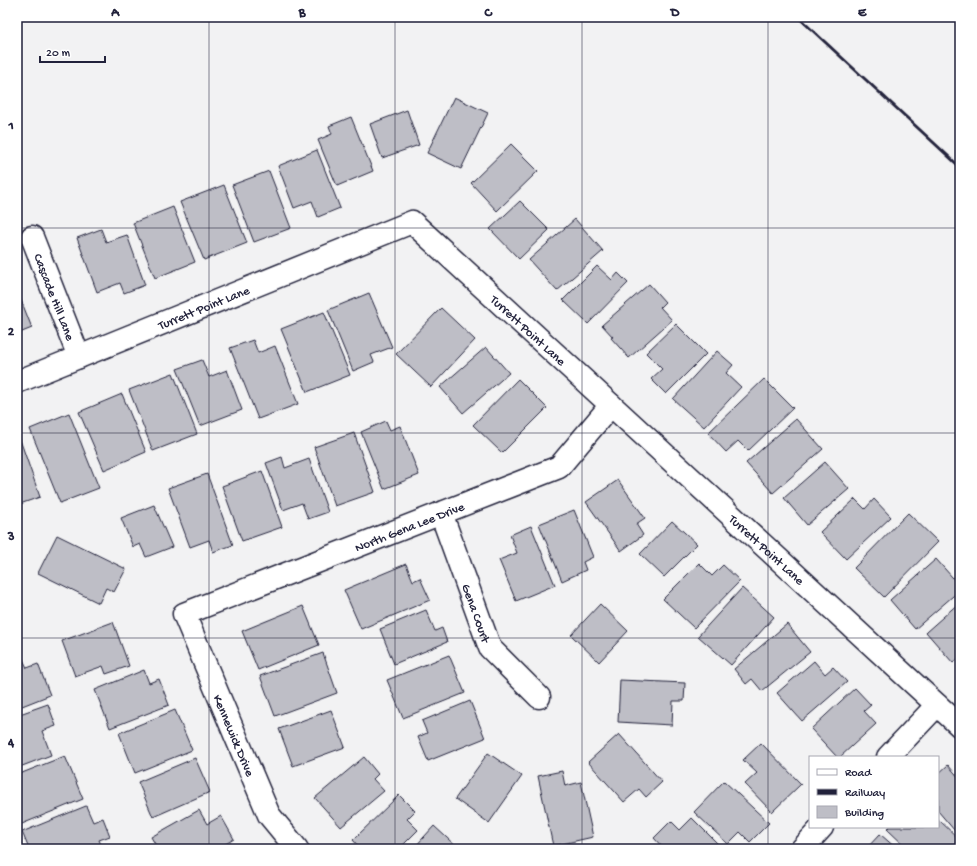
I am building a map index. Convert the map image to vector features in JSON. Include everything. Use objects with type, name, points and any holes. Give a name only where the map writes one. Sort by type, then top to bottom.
[{"type":"street","name":"Turrett Point Lane","points":[[17,382],[412,222],[960,726]]},
{"type":"street","name":"Cascade Hill Lane","points":[[32,237],[79,357]]},
{"type":"street","name":"North Gena Lee Drive","points":[[184,614],[558,467],[611,405]]},
{"type":"street","name":"Gena Court","points":[[441,513],[490,648],[539,697]]},
{"type":"street","name":"Kennewick Drive","points":[[184,614],[269,815],[297,849]]},
{"type":"street","points":[[889,756],[937,705]]},
{"type":"street","points":[[802,849],[821,828]]},
{"type":"building","points":[[454,97],[488,113],[461,169],[427,153]]},
{"type":"building","points":[[407,110],[419,145],[382,158],[370,124]]},
{"type":"building","points":[[351,117],[373,171],[337,186],[318,140],[332,134],[329,126]]},
{"type":"building","points":[[511,144],[538,171],[497,211],[471,183]]},
{"type":"building","points":[[317,150],[340,208],[318,217],[312,201],[294,208],[278,166]]},
{"type":"building","points":[[269,171],[291,228],[254,242],[232,185]]},
{"type":"building","points":[[224,185],[247,243],[204,260],[180,202]]},
{"type":"building","points":[[520,201],[549,230],[519,259],[490,229]]},
{"type":"building","points":[[173,207],[195,262],[155,278],[133,223]]},
{"type":"building","points":[[575,219],[603,251],[557,291],[529,260]]},
{"type":"building","points":[[101,229],[106,242],[127,235],[145,285],[124,293],[120,283],[97,292],[77,238]]},
{"type":"building","points":[[597,266],[612,280],[618,273],[628,283],[588,324],[563,300]]},
{"type":"building","points":[[649,284],[665,302],[660,307],[672,320],[629,358],[611,338],[613,337],[602,325]]},
{"type":"building","points":[[17,290],[32,328],[17,334]]},
{"type":"building","points":[[369,293],[392,347],[371,355],[374,362],[353,371],[328,310]]},
{"type":"building","points":[[441,308],[475,340],[431,387],[396,354]]},
{"type":"building","points":[[324,312],[350,375],[307,392],[281,329]]},
{"type":"building","points":[[676,324],[706,354],[666,394],[651,379],[662,369],[646,353]]},
{"type":"building","points":[[253,340],[258,353],[275,346],[298,404],[258,419],[230,348]]},
{"type":"building","points":[[486,347],[509,373],[463,413],[440,387]]},
{"type":"building","points":[[717,351],[733,365],[726,373],[741,387],[704,427],[673,399]]},
{"type":"building","points":[[202,360],[209,377],[227,370],[242,410],[200,426],[177,369]]},
{"type":"building","points":[[173,373],[197,434],[153,451],[129,390]]},
{"type":"building","points":[[518,379],[547,408],[502,453],[473,425]]},
{"type":"building","points":[[764,379],[793,408],[748,451],[738,441],[726,452],[708,433]]},
{"type":"building","points":[[122,394],[146,452],[104,470],[79,412]]},
{"type":"building","points":[[69,413],[99,488],[60,503],[30,429]]},
{"type":"building","points":[[796,419],[823,449],[773,493],[746,463]]},
{"type":"building","points":[[386,421],[390,430],[400,426],[419,475],[384,489],[361,432]]},
{"type":"building","points":[[354,433],[375,492],[335,506],[314,447]]},
{"type":"building","points":[[18,434],[40,497],[17,505],[17,435]]},
{"type":"building","points":[[282,457],[285,468],[309,459],[328,512],[308,519],[302,503],[283,510],[266,463]]},
{"type":"building","points":[[825,462],[849,489],[807,525],[784,498]]},
{"type":"building","points":[[262,471],[282,527],[242,541],[222,486]]},
{"type":"building","points":[[207,474],[233,545],[213,552],[209,540],[190,547],[168,488]]},
{"type":"building","points":[[618,480],[645,518],[636,524],[643,535],[621,551],[586,502]]},
{"type":"building","points":[[855,499],[865,509],[874,499],[891,517],[846,559],[820,532]]},
{"type":"building","points":[[154,505],[172,547],[146,557],[140,544],[133,547],[121,518]]},
{"type":"building","points":[[574,510],[593,557],[583,562],[586,570],[562,581],[539,524]]},
{"type":"building","points":[[908,513],[938,542],[884,597],[854,568]]},
{"type":"building","points":[[672,521],[697,544],[664,577],[640,554]]},
{"type":"building","points":[[531,526],[555,585],[516,601],[499,560],[517,553],[510,535]]},
{"type":"building","points":[[57,535],[126,569],[114,592],[106,588],[99,603],[38,573]]},
{"type":"building","points":[[936,559],[960,586],[960,590],[915,629],[890,600]]},
{"type":"building","points":[[699,563],[712,576],[723,565],[740,581],[694,628],[663,599]]},
{"type":"building","points":[[406,564],[413,581],[420,578],[430,600],[361,629],[344,590]]},
{"type":"building","points":[[742,588],[774,617],[731,665],[698,636]]},
{"type":"building","points":[[960,602],[960,657],[953,663],[926,632]]},
{"type":"building","points":[[600,604],[628,631],[599,662],[571,635]]},
{"type":"building","points":[[303,606],[319,645],[258,670],[242,631]]},
{"type":"building","points":[[426,610],[435,631],[442,628],[447,642],[394,664],[380,629]]},
{"type":"building","points":[[113,622],[129,666],[106,674],[103,666],[75,676],[62,641]]},
{"type":"building","points":[[787,624],[810,652],[762,691],[752,679],[746,684],[734,669]]},
{"type":"building","points":[[323,653],[337,693],[275,716],[260,676]]},
{"type":"building","points":[[449,655],[465,693],[403,718],[387,680]]},
{"type":"building","points":[[22,657],[27,668],[38,664],[50,695],[17,708],[17,659]]},
{"type":"building","points":[[814,661],[825,674],[833,667],[847,682],[802,721],[777,693]]},
{"type":"building","points":[[144,670],[149,683],[159,679],[169,705],[110,728],[95,690]]},
{"type":"building","points":[[620,680],[685,683],[684,701],[673,701],[672,725],[618,722]]},
{"type":"building","points":[[855,688],[871,705],[864,711],[876,724],[841,756],[836,756],[811,729]]},
{"type":"building","points":[[470,701],[485,738],[428,761],[418,737],[427,733],[422,721]]},
{"type":"building","points":[[48,704],[56,726],[42,731],[51,755],[17,768],[17,715]]},
{"type":"building","points":[[175,710],[192,750],[135,773],[119,733]]},
{"type":"building","points":[[331,710],[345,747],[293,766],[279,729]]},
{"type":"building","points":[[619,734],[662,782],[646,797],[639,789],[624,802],[588,762]]},
{"type":"building","points":[[761,743],[801,784],[772,812],[745,784],[757,773],[743,760]]},
{"type":"building","points":[[488,753],[522,776],[489,823],[455,799]]},
{"type":"building","points":[[65,756],[83,799],[17,826],[17,775]]},
{"type":"building","points":[[364,757],[378,774],[373,779],[384,791],[341,827],[315,798]]},
{"type":"building","points":[[195,758],[210,792],[153,817],[138,782]]},
{"type":"building","points":[[948,765],[960,779],[960,837],[939,812],[939,773]]},
{"type":"building","points":[[562,771],[565,786],[581,782],[593,837],[553,846],[538,776]]},
{"type":"building","points":[[724,781],[769,823],[750,842],[740,832],[728,844],[694,812]]},
{"type":"building","points":[[399,795],[415,811],[407,819],[418,830],[399,849],[361,849],[353,840]]},
{"type":"building","points":[[86,806],[93,822],[103,818],[110,836],[99,840],[103,849],[29,849],[22,832]]},
{"type":"building","points":[[199,810],[207,824],[221,816],[234,839],[217,849],[158,849],[151,837]]},
{"type":"building","points":[[692,818],[723,849],[664,849],[654,838],[671,821],[680,830]]},
{"type":"building","points":[[939,820],[960,840],[951,849],[908,849],[887,829],[939,828]]},
{"type":"building","points":[[434,826],[459,849],[413,849]]},
{"type":"building","points":[[880,834],[897,849],[866,849]]},
{"type":"railway","points":[[798,17],[960,167]]}]
